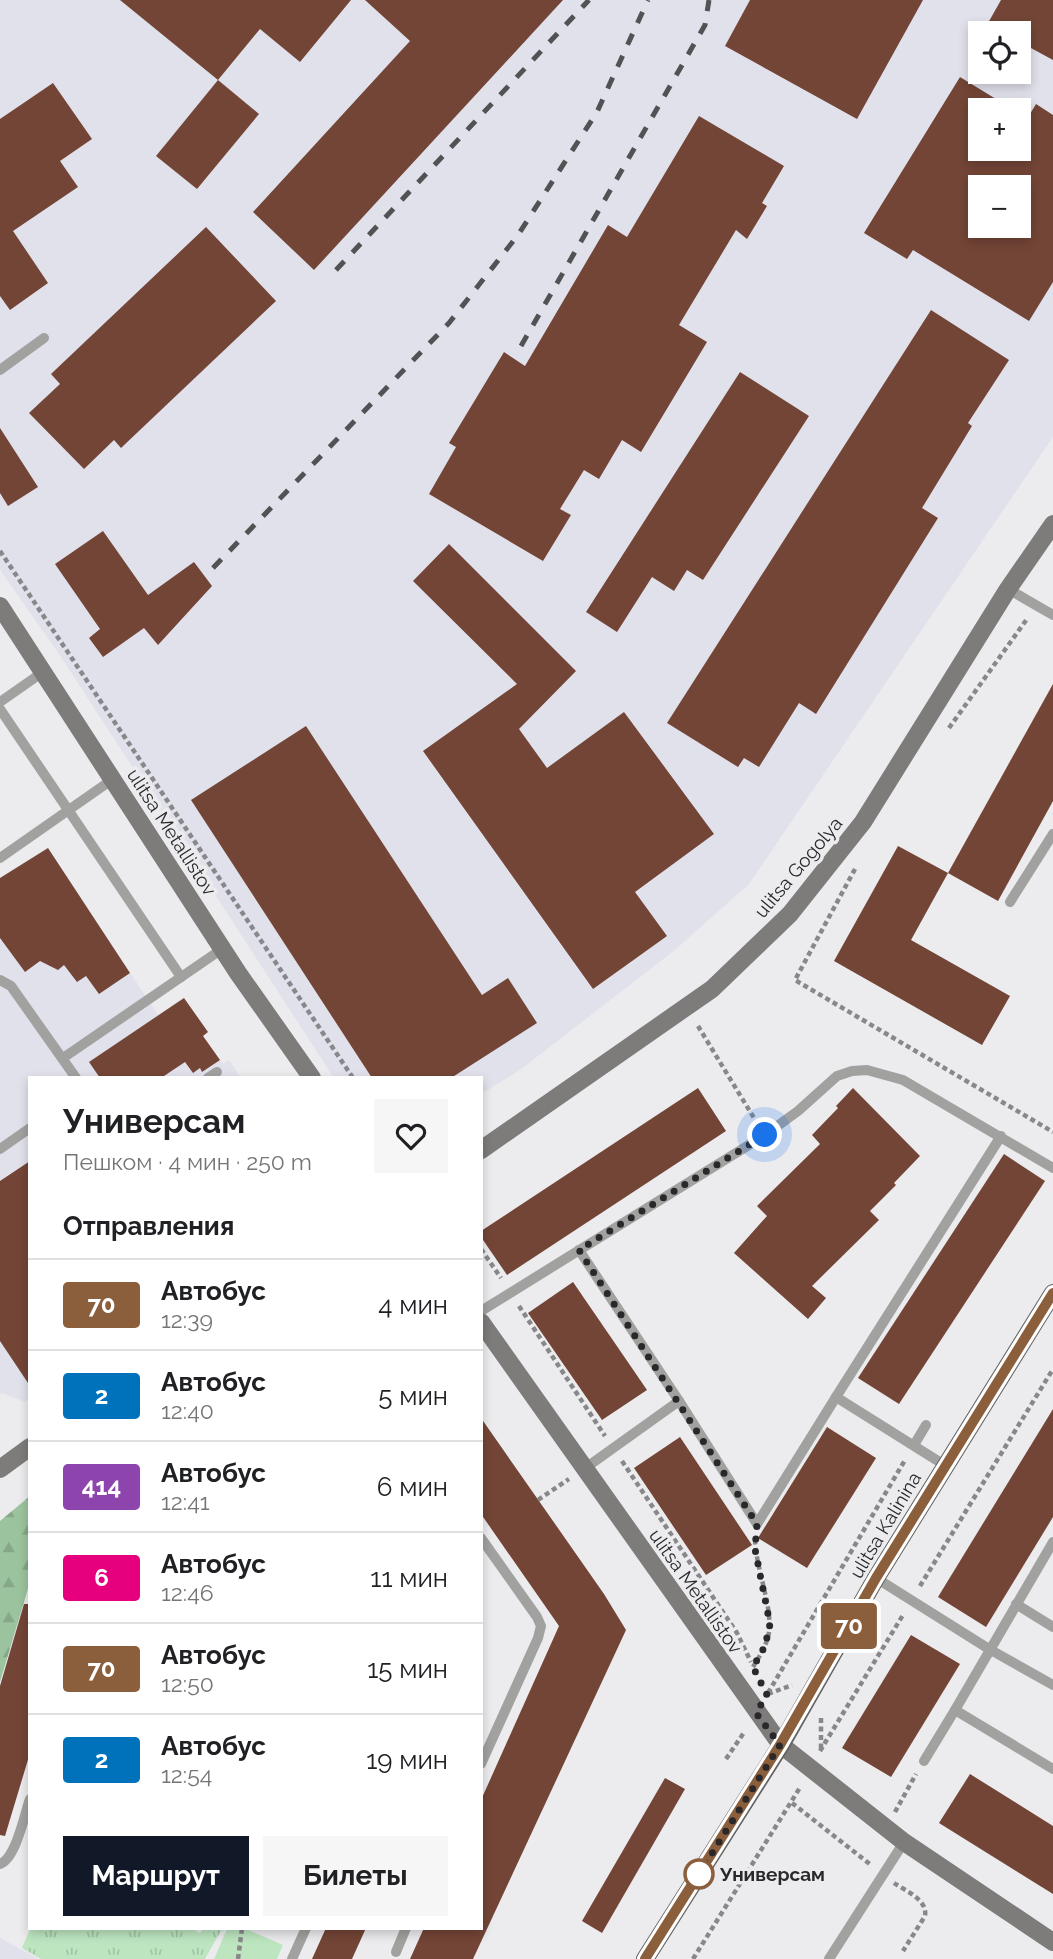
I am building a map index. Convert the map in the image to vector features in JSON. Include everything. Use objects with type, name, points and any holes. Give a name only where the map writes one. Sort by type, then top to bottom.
[{"type":"main road","name":"ulitsa Kalinina","points":[[645,1959],[780,1745],[876,1578],[1053,1293]]},
{"type":"street","name":"ulitsa Gogolya","points":[[483,1149],[712,989],[790,914],[863,822],[1008,589],[1053,524]]},
{"type":"street","name":"ulitsa Metallistov","points":[[0,606],[222,949],[311,1076]]},
{"type":"street","name":"ulitsa Metallistov","points":[[483,1325],[780,1745],[904,1842],[1053,1942]]},
{"type":"street","points":[[4,1460],[28,1448]]},
{"type":"lane","points":[[0,370],[44,338]]},
{"type":"lane","points":[[1008,589],[1053,615]]},
{"type":"lane","points":[[0,702],[43,672]]},
{"type":"lane","points":[[0,709],[181,977]]},
{"type":"lane","points":[[0,858],[113,779]]},
{"type":"lane","points":[[1010,902],[1053,834]]},
{"type":"lane","points":[[63,1058],[222,949]]},
{"type":"lane","points":[[0,981],[11,986],[75,1076]]},
{"type":"lane","points":[[483,1310],[765,1135],[798,1111],[837,1076],[852,1071],[867,1070],[903,1080],[1053,1168]]},
{"type":"lane","points":[[0,1149],[28,1129]]},
{"type":"lane","points":[[579,1250],[757,1524],[1001,1136]]},
{"type":"lane","points":[[836,1398],[946,1466]]},
{"type":"lane","points":[[584,1469],[679,1401]]},
{"type":"lane","points":[[914,1445],[926,1425]]},
{"type":"lane","points":[[483,1541],[541,1626],[483,1760]]},
{"type":"lane","points":[[924,1761],[1053,1542]]},
{"type":"lane","points":[[876,1578],[989,1649],[1053,1685]]},
{"type":"lane","points":[[1016,1604],[1053,1627]]},
{"type":"lane","points":[[955,1710],[1053,1769]]},
{"type":"lane","points":[[0,1864],[7,1861],[13,1852],[28,1806]]},
{"type":"lane","points":[[829,1959],[904,1842]]},
{"type":"lane","points":[[292,1959],[305,1930]]},
{"type":"lane","points":[[396,1952],[406,1930]]},
{"type":"path","points":[[0,551],[352,1076]]},
{"type":"path","points":[[794,980],[1053,1132]]},
{"type":"path","points":[[698,1026],[765,1135]]},
{"type":"path","points":[[483,1252],[737,1633],[758,1676]]},
{"type":"path","points":[[693,1959],[792,1803],[810,1767],[1053,1369]]},
{"type":"path","points":[[726,1759],[767,1695],[914,1445]]},
{"type":"path","points":[[538,1500],[584,1469]]},
{"type":"path","points":[[753,1667],[765,1646],[770,1624],[755,1549],[757,1524]]},
{"type":"path","points":[[762,1685],[767,1695]]},
{"type":"path","points":[[886,1827],[924,1761]]},
{"type":"path","points":[[792,1803],[923,1903],[925,1916],[903,1951]]},
{"type":"path","points":[[887,1894],[894,1883]]},
{"type":"path","points":[[238,1959],[242,1930]]},
{"type":"shaded area","points":[[0,0],[1053,0],[1053,437],[749,884],[675,950],[520,1070],[483,1093],[483,1076],[333,1076],[61,657],[0,570]]},
{"type":"shaded area","points":[[48,848],[158,1015],[184,998],[208,1032],[203,1036],[220,1060],[223,1064],[229,1060],[240,1076],[28,1076],[28,1400],[25,1402],[2,1393],[0,1395],[0,878]]},
{"type":"shaded area","points":[[0,1938],[20,1949],[39,1959],[0,1959]]},
{"type":"green space","points":[[28,1498],[28,1589],[0,1682],[0,1521]]},
{"type":"green space","points":[[30,1930],[194,1930],[200,1933],[202,1930],[221,1930],[205,1959],[41,1959],[22,1948]]},
{"type":"green space","points":[[227,1930],[248,1930],[283,1945],[277,1959],[214,1959]]},
{"type":"building","points":[[120,0],[351,0],[300,62],[260,29],[218,80]]},
{"type":"building","points":[[365,0],[563,0],[314,270],[253,212],[410,41]]},
{"type":"building","points":[[750,0],[923,0],[857,119],[725,46]]},
{"type":"building","points":[[1001,0],[1053,0],[1053,60],[1031,48],[1031,21],[989,21]]},
{"type":"building","points":[[960,77],[994,98],[968,98],[968,161],[1031,161],[1031,112],[1036,104],[1053,115],[1053,282],[1029,321],[913,250],[907,259],[864,233]]},
{"type":"building","points":[[218,80],[259,114],[197,189],[156,156]]},
{"type":"building","points":[[53,83],[92,139],[60,161],[78,187],[13,231],[48,283],[10,310],[0,296],[0,119]]},
{"type":"building","points":[[699,116],[784,166],[762,203],[767,206],[747,239],[736,230],[679,325],[707,342],[641,452],[622,440],[599,479],[584,470],[560,509],[571,515],[543,561],[429,494],[456,447],[449,443],[504,352],[525,366],[608,225],[627,237]]},
{"type":"building","points":[[206,227],[276,301],[121,448],[114,440],[84,469],[29,413],[60,384],[51,374]]},
{"type":"building","points":[[931,310],[1009,360],[968,423],[972,426],[922,508],[938,518],[816,714],[799,703],[759,767],[744,758],[738,767],[667,723]]},
{"type":"building","points":[[740,372],[809,416],[703,580],[687,570],[674,591],[652,577],[617,632],[586,612]]},
{"type":"building","points":[[0,428],[38,487],[8,506],[0,493]]},
{"type":"building","points":[[103,531],[148,595],[194,562],[212,586],[158,645],[144,628],[103,657],[89,638],[100,629],[55,564]]},
{"type":"building","points":[[449,544],[576,671],[519,729],[547,768],[624,712],[714,834],[635,892],[667,936],[593,989],[423,751],[517,684],[413,581]]},
{"type":"building","points":[[1053,684],[1053,801],[998,901],[948,873]]},
{"type":"building","points":[[306,726],[482,995],[508,978],[537,1023],[454,1076],[371,1076],[191,800]]},
{"type":"building","points":[[898,846],[948,873],[911,940],[1010,996],[982,1045],[834,961]]},
{"type":"building","points":[[48,848],[130,973],[99,994],[86,976],[77,982],[64,965],[58,970],[40,961],[25,972],[0,938],[0,878]]},
{"type":"building","points":[[184,998],[208,1032],[203,1036],[220,1060],[202,1072],[200,1068],[193,1073],[185,1062],[164,1076],[99,1076],[89,1062]]},
{"type":"building","points":[[698,1088],[726,1131],[507,1275],[483,1240],[483,1230]]},
{"type":"building","points":[[853,1088],[920,1156],[870,1211],[879,1220],[812,1286],[826,1298],[808,1319],[734,1253],[767,1216],[757,1206],[820,1144],[812,1135]]},
{"type":"building","points":[[1004,1154],[1045,1181],[899,1404],[858,1378]]},
{"type":"building","points":[[28,1162],[28,1383],[0,1341],[0,1181]]},
{"type":"building","points":[[573,1282],[647,1390],[602,1420],[528,1313]]},
{"type":"building","points":[[1053,1409],[1053,1517],[986,1627],[938,1597]]},
{"type":"building","points":[[483,1421],[604,1594],[626,1630],[473,1959],[410,1959],[423,1930],[483,1930],[483,1796],[559,1626],[483,1517]]},
{"type":"building","points":[[827,1427],[876,1458],[807,1568],[758,1538]]},
{"type":"building","points":[[680,1437],[752,1545],[706,1575],[634,1468]]},
{"type":"building","points":[[24,1604],[28,1604],[28,1760],[5,1836],[0,1835],[0,1686]]},
{"type":"building","points":[[911,1635],[960,1664],[891,1777],[842,1748]]},
{"type":"building","points":[[970,1774],[1053,1826],[1053,1894],[939,1823]]},
{"type":"building","points":[[665,1778],[685,1789],[602,1933],[582,1921]]},
{"type":"building","points":[[325,1930],[365,1930],[352,1959],[312,1959]]},
{"type":"railway","points":[[336,270],[589,0]]},
{"type":"railway","points":[[213,568],[449,323],[518,235],[597,112],[648,0]]},
{"type":"railway","points":[[521,346],[705,25],[709,0]]},
{"type":"bus line","name":"70","points":[[645,1959],[780,1745],[876,1578],[1053,1293]]},
{"type":"place","name":"Универсам","points":[[699,1874]]},
{"type":"route","points":[[699,1874],[780,1745],[756,1713],[767,1695],[753,1667],[765,1646],[770,1624],[755,1549],[757,1524],[579,1250],[765,1135]]}]
